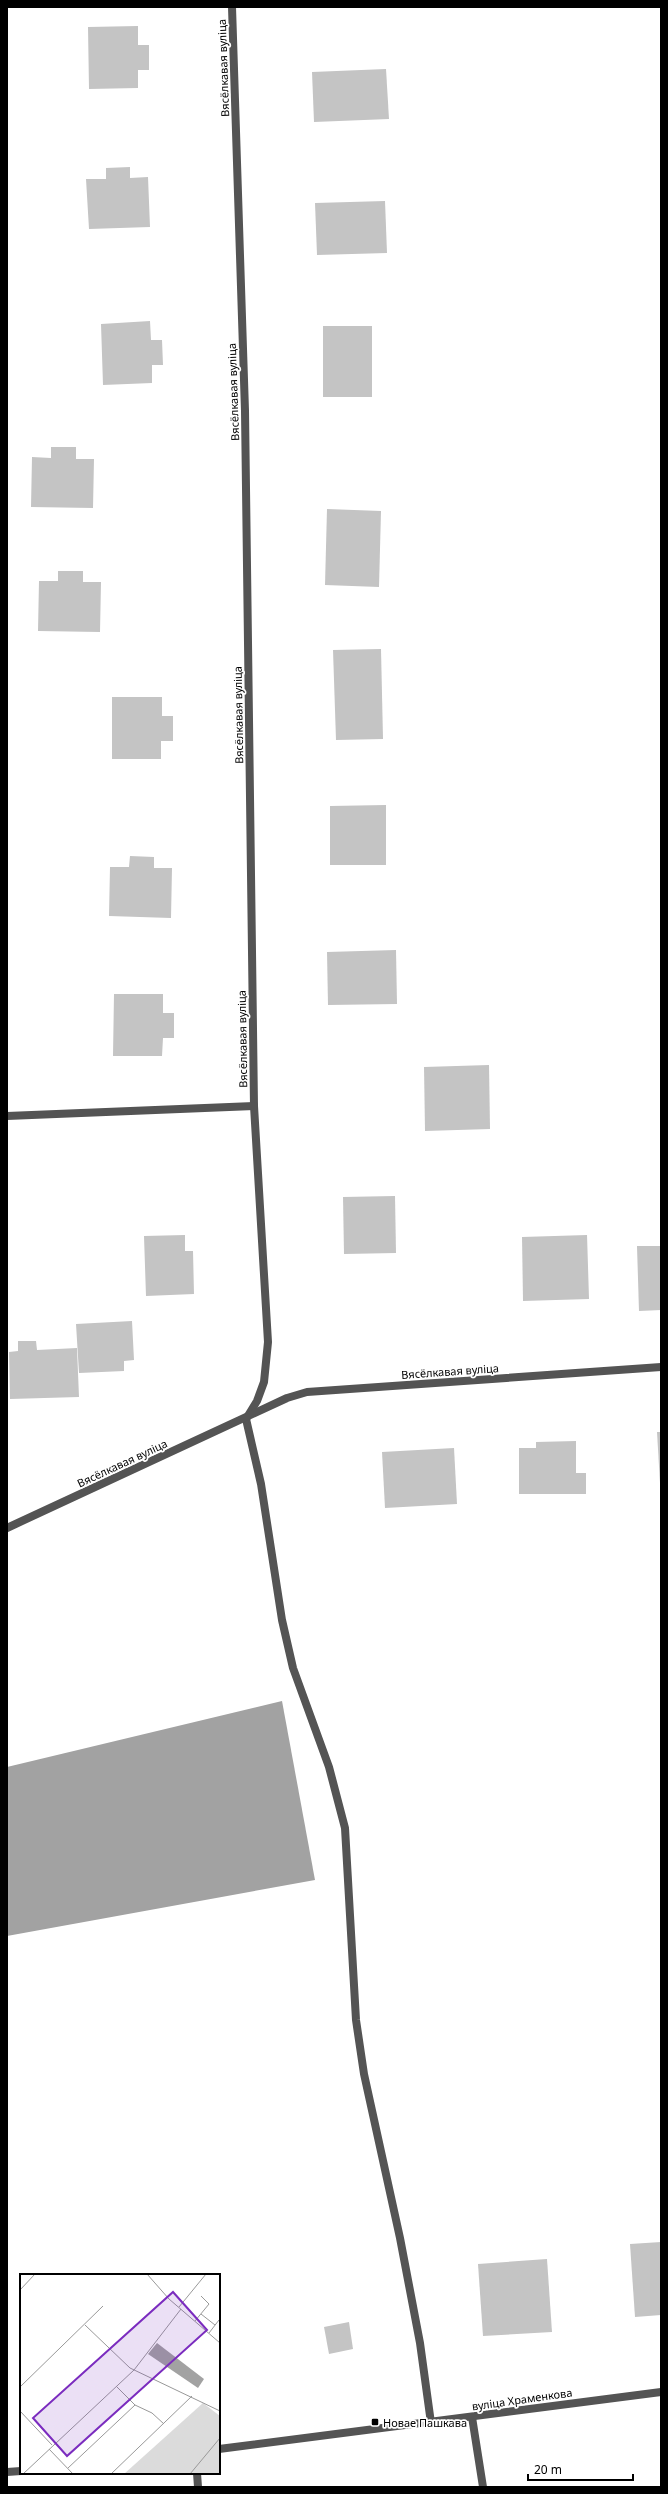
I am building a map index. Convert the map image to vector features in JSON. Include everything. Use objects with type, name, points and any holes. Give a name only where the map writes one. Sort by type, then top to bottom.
[{"type":"street","name":"Вясёлкавая вуліца","points":[[232,7],[245,411],[254,1106],[268,1342],[264,1382],[257,1401],[246,1419]]},
{"type":"street","points":[[7,1116],[254,1106]]},
{"type":"street","name":"Вясёлкавая вуліца","points":[[7,1528],[246,1419],[287,1398],[307,1392],[661,1367]]},
{"type":"street","points":[[246,1419],[260,1484],[281,1612],[293,1668],[329,1767],[345,1828],[356,2020],[364,2074],[400,2238],[420,2343],[431,2423]]},
{"type":"street","name":"вуліца Храменкова","points":[[220,2449],[431,2423],[661,2392]]},
{"type":"street","points":[[472,2417],[483,2487]]},
{"type":"street","points":[[7,2472],[20,2470]]},
{"type":"street","points":[[196,2474],[198,2487]]},
{"type":"shaded area","points":[[282,1701],[315,1880],[7,1936],[7,1767]]},
{"type":"building","points":[[138,26],[138,45],[149,45],[149,70],[138,70],[138,88],[89,89],[88,27]]},
{"type":"building","points":[[386,69],[389,119],[314,122],[312,72]]},
{"type":"building","points":[[130,167],[130,178],[148,177],[150,227],[89,229],[86,179],[106,179],[106,168]]},
{"type":"building","points":[[385,201],[387,253],[317,255],[315,203]]},
{"type":"building","points":[[150,321],[151,340],[162,340],[163,365],[152,365],[152,383],[103,385],[101,324]]},
{"type":"building","points":[[323,326],[372,326],[372,397],[323,397]]},
{"type":"building","points":[[51,447],[76,447],[76,459],[94,459],[93,508],[31,507],[32,457],[51,458]]},
{"type":"building","points":[[327,509],[381,511],[379,587],[325,585]]},
{"type":"building","points":[[58,571],[83,571],[83,582],[101,582],[100,632],[38,631],[39,581],[58,581]]},
{"type":"building","points":[[381,649],[383,739],[336,740],[333,650]]},
{"type":"building","points":[[112,697],[162,697],[162,716],[173,716],[173,741],[161,741],[161,759],[112,759]]},
{"type":"building","points":[[386,805],[386,865],[330,865],[330,806]]},
{"type":"building","points":[[130,856],[154,857],[154,868],[172,868],[171,918],[109,916],[110,867],[129,867]]},
{"type":"building","points":[[396,950],[397,1004],[328,1005],[327,952]]},
{"type":"building","points":[[114,994],[163,994],[163,1013],[174,1013],[174,1038],[163,1038],[162,1056],[113,1056]]},
{"type":"building","points":[[489,1065],[490,1129],[425,1131],[424,1067]]},
{"type":"building","points":[[395,1196],[396,1253],[344,1254],[343,1197]]},
{"type":"building","points":[[185,1235],[185,1251],[193,1251],[194,1294],[146,1296],[144,1236]]},
{"type":"building","points":[[587,1235],[589,1299],[523,1301],[522,1237]]},
{"type":"building","points":[[637,1246],[661,1246],[661,1310],[639,1311]]},
{"type":"building","points":[[132,1321],[134,1360],[124,1361],[124,1371],[79,1373],[76,1324]]},
{"type":"building","points":[[18,1341],[36,1341],[37,1350],[77,1348],[79,1397],[10,1399],[9,1352],[18,1351]]},
{"type":"building","points":[[657,1432],[661,1432],[661,1483],[660,1483]]},
{"type":"building","points":[[576,1441],[576,1473],[586,1473],[586,1494],[519,1494],[519,1448],[536,1448],[536,1442]]},
{"type":"building","points":[[454,1448],[457,1504],[385,1508],[382,1452]]},
{"type":"building","points":[[661,2242],[661,2315],[635,2317],[630,2244]]},
{"type":"building","points":[[547,2259],[552,2332],[483,2336],[478,2264]]},
{"type":"building","points":[[349,2322],[353,2349],[329,2354],[324,2327]]},
{"type":"place","name":"Новае Пашкава","points":[[375,2422]]}]
